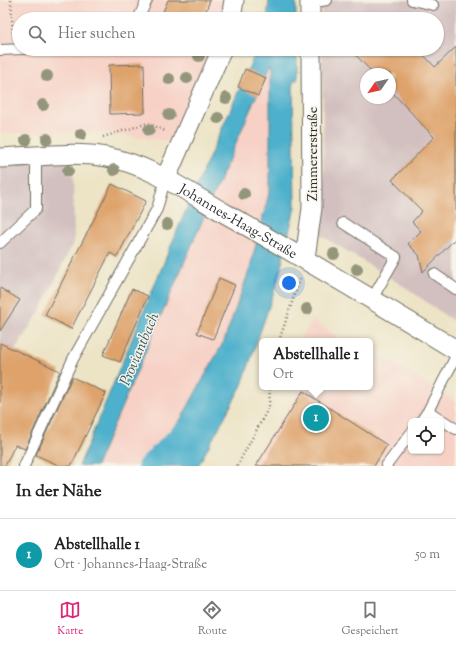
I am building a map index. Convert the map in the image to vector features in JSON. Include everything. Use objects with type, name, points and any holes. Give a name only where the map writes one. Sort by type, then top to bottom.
[{"type":"street","points":[[232,12],[234,0]]},
{"type":"street","points":[[166,180],[219,56]]},
{"type":"street","name":"Zimmererstraße","points":[[298,255],[312,208],[311,56]]},
{"type":"street","name":"Johannes-Haag-Straße","points":[[0,158],[80,156],[106,157],[130,163],[166,180],[253,229],[456,350]]},
{"type":"lane","points":[[141,12],[147,0]]},
{"type":"lane","points":[[412,0],[433,5]]},
{"type":"lane","points":[[0,50],[12,50]]},
{"type":"lane","points":[[0,243],[36,209],[36,157]]},
{"type":"lane","points":[[24,466],[74,359],[157,209],[166,180]]},
{"type":"lane","points":[[343,223],[396,257],[372,299]]},
{"type":"lane","points":[[434,274],[456,289]]},
{"type":"lane","points":[[423,418],[456,356]]},
{"type":"lane","points":[[428,411],[456,429]]},
{"type":"lane","points":[[386,466],[408,437]]},
{"type":"path","points":[[11,0],[12,25]]},
{"type":"path","points":[[80,156],[104,136],[148,123],[184,140]]},
{"type":"path","points":[[281,338],[296,294],[298,255]]},
{"type":"path","points":[[237,466],[269,407],[270,390]]},
{"type":"shaded area","points":[[0,0],[233,0],[231,12],[12,12],[12,56],[214,56],[176,142],[100,132],[0,133]]},
{"type":"shaded area","points":[[321,0],[456,0],[456,323],[405,287],[319,234],[324,183],[322,56],[444,56],[444,12],[322,12]]},
{"type":"shaded area","points":[[267,69],[270,70],[270,189],[250,268],[224,341],[155,466],[96,466]]},
{"type":"shaded area","points":[[73,156],[74,241],[40,311],[15,350],[0,383],[0,158]]},
{"type":"shaded area","points":[[313,320],[339,338],[301,338]]},
{"type":"shaded area","points":[[373,351],[456,402],[456,466],[249,466],[301,390],[373,390]]},
{"type":"water","points":[[269,0],[296,0],[296,12],[268,12]]},
{"type":"water","points":[[254,56],[297,56],[297,80],[293,81],[295,207],[278,280],[242,385],[198,466],[155,466],[224,341],[250,268],[270,189],[270,70],[268,69],[96,466],[79,466],[180,224]]},
{"type":"building","points":[[168,0],[210,0],[206,12],[163,12]]},
{"type":"building","points":[[456,47],[456,238],[423,272],[419,255],[408,244],[421,231],[412,222],[422,211],[392,180],[434,137],[396,96],[396,68],[368,68],[357,56],[425,56],[435,67]]},
{"type":"building","points":[[144,64],[145,113],[110,114],[109,65]]},
{"type":"building","points":[[245,69],[266,78],[258,96],[238,87]]},
{"type":"building","points":[[112,184],[146,201],[117,257],[110,253],[71,329],[45,315]]},
{"type":"building","points":[[219,278],[235,285],[213,339],[197,333]]},
{"type":"building","points":[[0,288],[20,300],[0,331]]},
{"type":"building","points":[[132,289],[148,296],[120,362],[103,355]]},
{"type":"building","points":[[0,343],[60,371],[25,449],[15,445],[5,466],[0,466]]},
{"type":"building","points":[[72,377],[106,393],[71,466],[60,466],[36,455]]},
{"type":"building","points":[[303,391],[387,445],[374,466],[256,466]]},
{"type":"waterway","name":"Proviantbach","points":[[148,466],[183,432]]},
{"type":"place","name":"Abstellhalle 1","points":[[316,418]]}]
